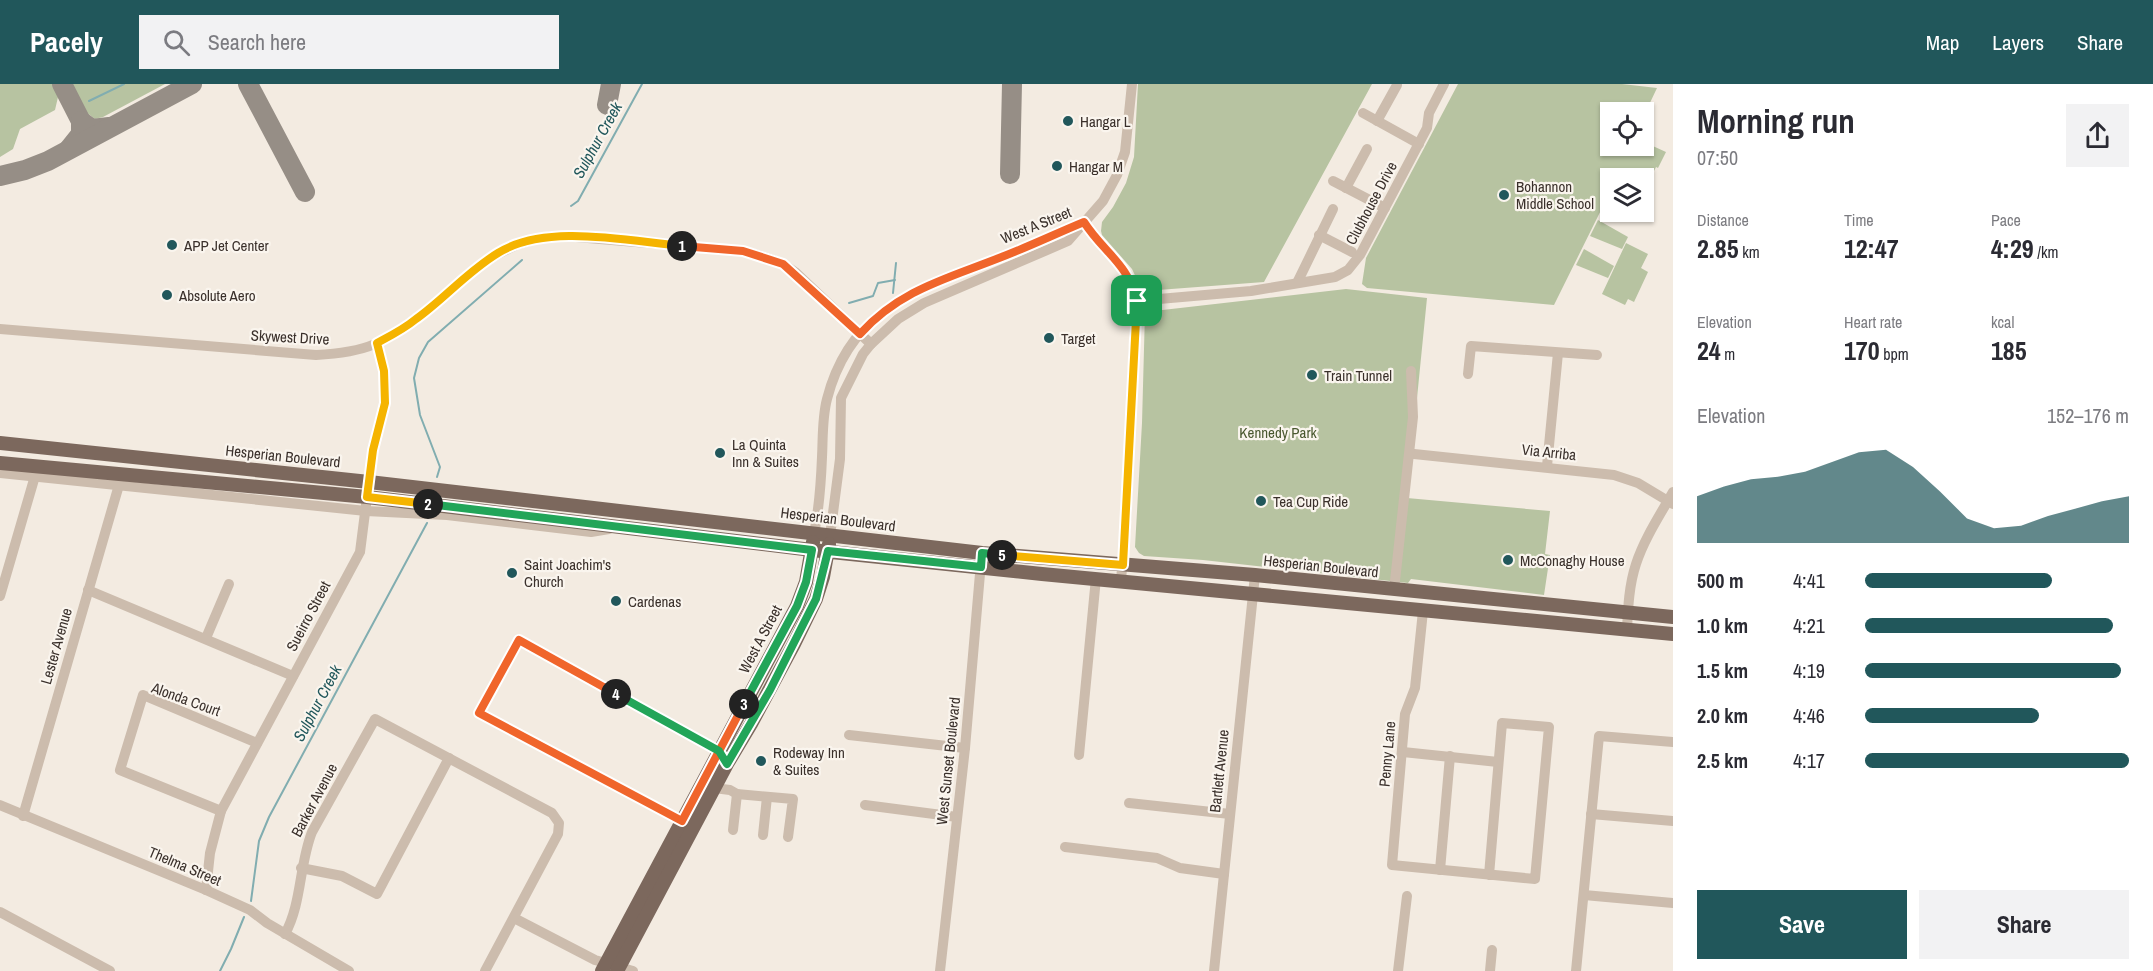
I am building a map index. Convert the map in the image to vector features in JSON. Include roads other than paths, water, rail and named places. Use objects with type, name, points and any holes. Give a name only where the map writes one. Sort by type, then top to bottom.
[{"type":"main road","name":"Hesperian Boulevard","points":[[0,443],[369,482],[814,534],[1096,578],[1673,634]]},
{"type":"main road","name":"Hesperian Boulevard","points":[[0,463],[367,504],[621,527],[812,550],[981,560],[1123,565],[1255,575],[1673,617]]},
{"type":"main road","name":"West A Street","points":[[616,968],[682,821],[802,592],[806,582],[814,534]]},
{"type":"main road","name":"West A Street","points":[[616,968],[770,690],[816,599],[830,536]]},
{"type":"main road","points":[[1461,614],[1473,603],[1489,600]]},
{"type":"main road","points":[[763,669],[770,690]]},
{"type":"main road","points":[[719,751],[727,764]]},
{"type":"street","points":[[1121,580],[1137,301],[1126,271],[1084,222],[1103,201],[1117,175],[1125,152],[1132,84]]},
{"type":"street","name":"Clubhouse Drive","points":[[1137,301],[1251,291],[1335,277],[1348,270],[1360,255],[1419,144],[1427,128],[1429,113],[1444,84]]},
{"type":"street","points":[[1377,121],[1397,85]]},
{"type":"street","points":[[1363,113],[1419,144]]},
{"type":"street","points":[[1346,188],[1367,149]]},
{"type":"street","points":[[1333,181],[1385,208]]},
{"type":"street","points":[[1296,283],[1333,209]]},
{"type":"street","name":"West A Street","points":[[814,534],[826,399],[839,365],[848,348],[860,334],[886,309],[916,291],[1046,240],[1084,222]]},
{"type":"street","name":"West A Street","points":[[830,536],[840,459],[842,398],[860,358],[870,344],[898,319],[918,307],[1068,241],[1084,222]]},
{"type":"street","name":"Skywest Drive","points":[[0,329],[316,355],[357,350],[377,343],[417,319],[498,253],[524,241],[559,236],[743,251],[768,258],[783,264],[795,273],[870,344]]},
{"type":"street","points":[[1319,236],[1352,252]]},
{"type":"street","name":"Sueirro Street","points":[[206,890],[210,853],[220,812],[360,552],[373,450],[385,403],[384,371],[377,343]]},
{"type":"street","points":[[1468,374],[1471,346],[1597,355]]},
{"type":"street","points":[[1547,466],[1558,353]]},
{"type":"street","points":[[1394,590],[1413,417],[1411,371]]},
{"type":"street","name":"Via Arriba","points":[[1414,454],[1547,466],[1614,475],[1638,483],[1671,499]]},
{"type":"street","name":"Hesperian Boulevard","points":[[0,473],[119,485],[367,504]]},
{"type":"street","points":[[0,596],[34,476]]},
{"type":"street","name":"Lester Avenue","points":[[23,816],[119,485]]},
{"type":"street","points":[[1627,630],[1636,564],[1671,499]]},
{"type":"street","points":[[0,551],[12,553]]},
{"type":"street","name":"West Sunset Boulevard","points":[[940,971],[965,748],[981,560]]},
{"type":"street","name":"Bartlett Avenue","points":[[1214,971],[1255,575]]},
{"type":"street","points":[[1079,755],[1096,578]]},
{"type":"street","points":[[206,638],[229,584]]},
{"type":"street","points":[[88,590],[293,676]]},
{"type":"street","name":"Penny Lane","points":[[1423,611],[1415,688],[1405,714],[1392,865],[1440,870]]},
{"type":"street","points":[[682,821],[479,713],[519,640],[719,751]]},
{"type":"street","name":"Alonda Court","points":[[220,812],[120,770],[143,695],[257,743]]},
{"type":"street","name":"Barker Avenue","points":[[285,934],[294,914],[301,868],[312,832],[375,719],[449,758]]},
{"type":"street","points":[[1450,756],[1440,870],[1488,875],[1534,879],[1549,727],[1502,723],[1488,875]]},
{"type":"street","points":[[849,735],[965,748]]},
{"type":"street","points":[[1576,971],[1599,736],[1673,742]]},
{"type":"street","points":[[1403,752],[1498,762]]},
{"type":"street","points":[[301,868],[342,876],[376,894],[449,758],[552,813],[559,823],[558,834],[485,971]]},
{"type":"street","points":[[714,788],[730,790],[737,794],[793,799],[788,837]]},
{"type":"street","points":[[733,830],[737,794]]},
{"type":"street","points":[[763,835],[767,797]]},
{"type":"street","points":[[1130,803],[1230,814]]},
{"type":"street","points":[[864,805],[957,817]]},
{"type":"street","name":"Thelma Street","points":[[0,806],[250,910],[285,934],[349,971]]},
{"type":"street","points":[[1591,814],[1673,822]]},
{"type":"street","points":[[1065,847],[1158,858],[1180,868],[1224,874]]},
{"type":"street","points":[[1584,895],[1673,903]]},
{"type":"street","points":[[1398,971],[1407,896]]},
{"type":"street","points":[[0,912],[110,971]]},
{"type":"street","points":[[514,918],[595,960],[616,968]]},
{"type":"street","points":[[1490,971],[1492,950]]},
{"type":"waterway","points":[[89,101],[124,84]]},
{"type":"waterway","name":"Sulphur Creek","points":[[571,206],[578,201],[642,84]]},
{"type":"waterway","name":"Sulphur Creek","points":[[437,477],[440,467],[420,415],[414,378],[419,358],[428,342],[522,260]]},
{"type":"waterway","points":[[893,293],[896,263]]},
{"type":"waterway","points":[[849,303],[873,296],[878,283],[895,280]]},
{"type":"waterway","name":"Sulphur Creek","points":[[251,901],[259,841],[269,817],[427,523]]},
{"type":"waterway","name":"Sulphur Creek","points":[[220,971],[244,917]]},
{"type":"place","name":"Hangar L","points":[[1068,121]]},
{"type":"place","name":"Hangar M","points":[[1057,166]]},
{"type":"place","name":"Bohannon Middle School","points":[[1504,195]]},
{"type":"place","name":"APP Jet Center","points":[[172,245]]},
{"type":"place","name":"Absolute Aero","points":[[167,295]]},
{"type":"place","name":"Target","points":[[1049,338]]},
{"type":"place","name":"Train Tunnel","points":[[1312,375]]},
{"type":"place","name":"La Quinta Inn & Suites","points":[[720,453]]},
{"type":"place","name":"Tea Cup Ride","points":[[1261,501]]},
{"type":"place","name":"McConaghy House","points":[[1508,560]]},
{"type":"place","name":"Saint Joachim's Church","points":[[512,573]]},
{"type":"place","name":"Cardenas","points":[[616,601]]},
{"type":"place","name":"Rodeway Inn & Suites","points":[[761,761]]},
{"type":"park label","name":"Kennedy Park","points":[[1278,432]]}]
